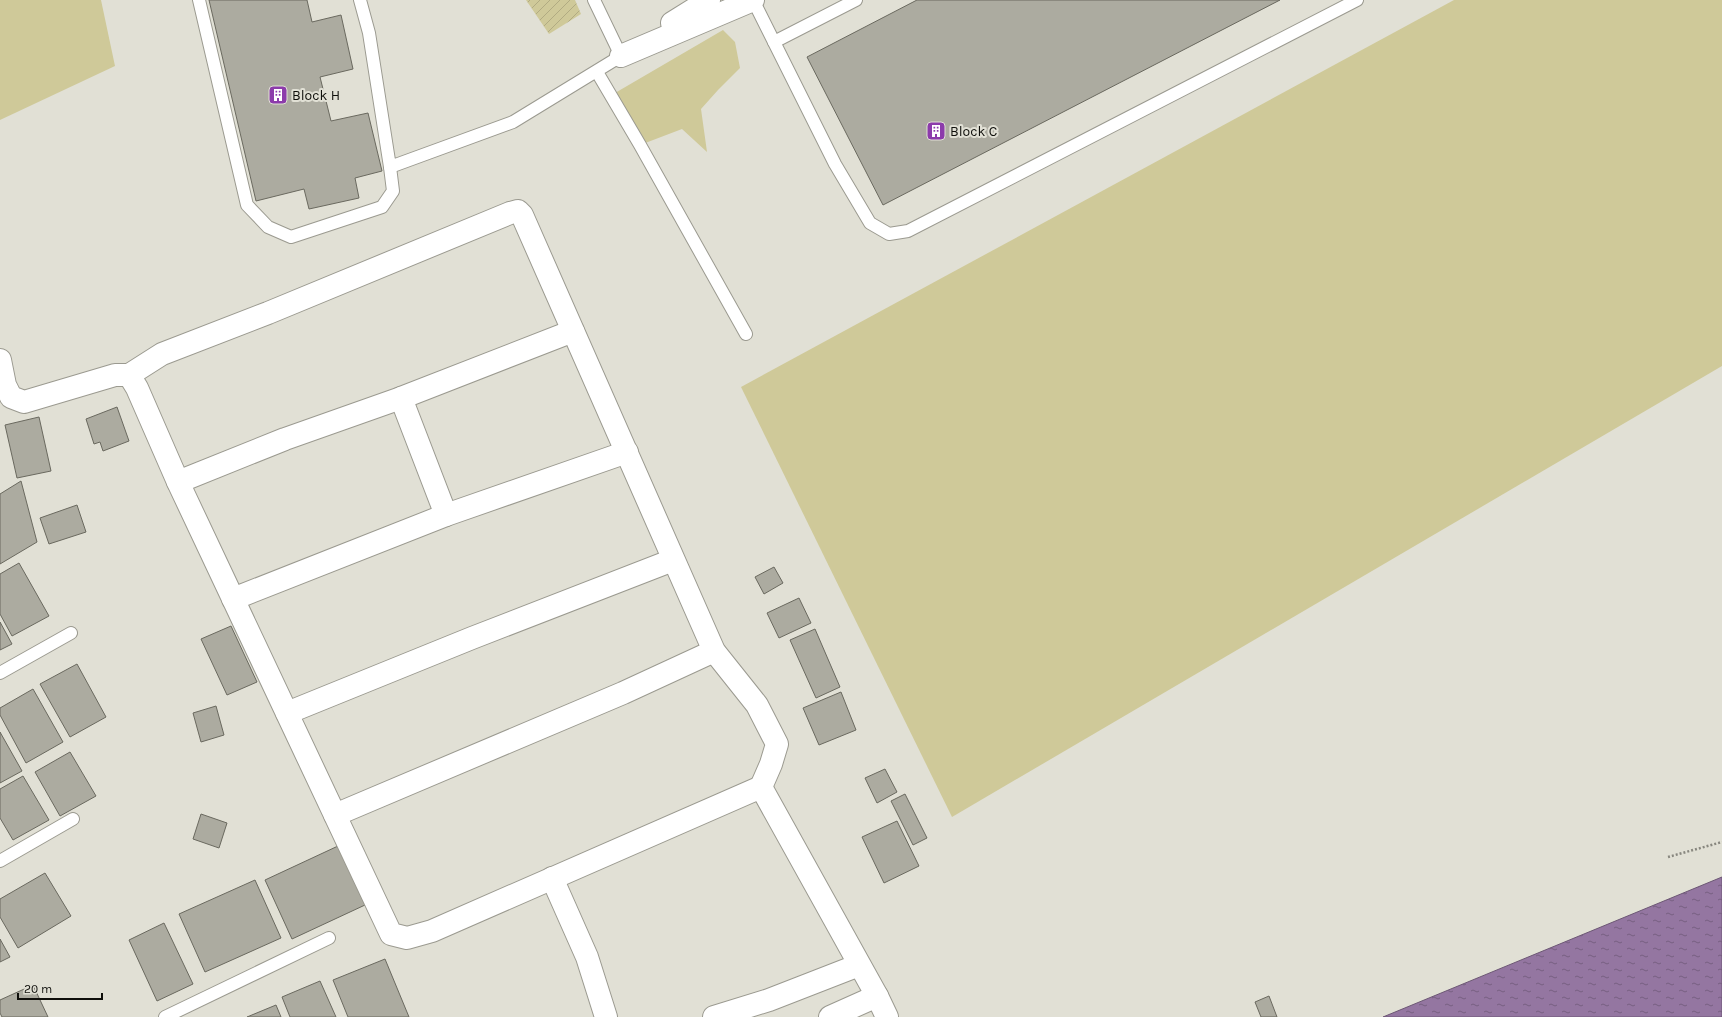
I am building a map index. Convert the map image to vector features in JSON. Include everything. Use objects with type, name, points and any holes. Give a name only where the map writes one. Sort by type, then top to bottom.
[{"type":"street","points":[[621,56],[709,0]]},
{"type":"street","points":[[621,56],[753,0]]},
{"type":"street","points":[[0,360],[4,385],[11,397],[24,402],[115,375],[129,375],[162,354],[268,313],[518,211],[522,215],[714,651],[757,705],[777,744],[771,764],[761,787],[432,931],[407,938],[391,934],[178,482],[137,388],[129,375]]},
{"type":"street","points":[[178,482],[285,439],[401,398],[572,331]]},
{"type":"street","points":[[401,398],[446,516]]},
{"type":"street","points":[[233,599],[446,516],[627,452]]},
{"type":"street","points":[[287,713],[472,638],[673,560]]},
{"type":"street","points":[[334,815],[624,693],[714,651]]},
{"type":"street","points":[[761,787],[877,996],[887,1017]]},
{"type":"street","points":[[552,878],[587,957],[606,1017]]},
{"type":"street","points":[[714,1017],[769,1000],[859,965]]},
{"type":"street","points":[[830,1017],[877,996]]},
{"type":"lane","points":[[199,0],[247,205],[268,227],[290,237],[382,207],[393,191],[369,33],[360,0]]},
{"type":"lane","points":[[390,167],[513,122],[621,56],[594,0]]},
{"type":"lane","points":[[753,0],[835,164],[870,223],[889,234],[908,231],[1357,0]]},
{"type":"lane","points":[[774,42],[856,0]]},
{"type":"lane","points":[[596,72],[640,145],[746,334]]},
{"type":"lane","points":[[0,673],[71,633]]},
{"type":"lane","points":[[0,861],[73,819]]},
{"type":"lane","points":[[165,1017],[329,938]]},
{"type":"path","points":[[1668,857],[1722,842]]},
{"type":"shaded area","points":[[0,0],[101,0],[115,66],[0,120]]},
{"type":"shaded area","points":[[526,0],[575,0],[581,14],[549,34]]},
{"type":"shaded area","points":[[1454,0],[1722,0],[1722,366],[952,817],[741,387]]},
{"type":"shaded area","points":[[723,30],[735,42],[740,68],[701,109],[707,152],[682,129],[640,145],[615,93]]},
{"type":"water","points":[[1722,877],[1722,1017],[1383,1017]]},
{"type":"building","name":"Block H","points":[[209,0],[307,0],[312,22],[341,15],[353,69],[320,77],[331,121],[368,113],[382,171],[355,178],[359,198],[309,209],[304,189],[256,201]]},
{"type":"building","name":"Block C","points":[[917,0],[1280,0],[883,205],[807,57]]},
{"type":"building","points":[[117,407],[129,441],[103,451],[100,442],[94,444],[86,419]]},
{"type":"building","points":[[39,417],[51,471],[17,478],[5,425]]},
{"type":"building","points":[[21,481],[37,542],[0,564],[0,494]]},
{"type":"building","points":[[77,505],[86,532],[49,544],[40,518]]},
{"type":"building","points":[[19,563],[49,616],[12,636],[0,614],[0,574]]},
{"type":"building","points":[[774,567],[783,583],[764,594],[755,577]]},
{"type":"building","points":[[799,598],[811,623],[779,638],[767,613]]},
{"type":"building","points":[[0,622],[12,644],[0,650]]},
{"type":"building","points":[[231,626],[257,682],[227,695],[201,639]]},
{"type":"building","points":[[815,629],[840,687],[816,698],[790,640]]},
{"type":"building","points":[[77,664],[106,717],[70,737],[40,684]]},
{"type":"building","points":[[33,689],[63,742],[26,763],[0,715],[0,708]]},
{"type":"building","points":[[841,692],[856,730],[819,745],[803,708]]},
{"type":"building","points":[[216,706],[224,735],[201,742],[193,713]]},
{"type":"building","points":[[0,732],[22,771],[0,783]]},
{"type":"building","points":[[70,752],[96,796],[60,816],[35,772]]},
{"type":"building","points":[[885,769],[897,792],[877,803],[865,778]]},
{"type":"building","points":[[23,776],[49,820],[13,840],[0,818],[0,789]]},
{"type":"building","points":[[905,794],[927,838],[913,845],[891,801]]},
{"type":"building","points":[[201,814],[227,823],[219,848],[193,839]]},
{"type":"building","points":[[897,821],[919,866],[884,883],[862,837]]},
{"type":"building","points":[[338,846],[365,905],[292,939],[265,880]]},
{"type":"building","points":[[45,873],[71,916],[18,948],[0,917],[0,899]]},
{"type":"building","points":[[255,880],[281,938],[205,972],[179,914]]},
{"type":"building","points":[[164,923],[193,984],[157,1001],[129,940]]},
{"type":"building","points":[[0,939],[10,957],[0,962]]},
{"type":"building","points":[[385,959],[409,1017],[348,1017],[333,980]]},
{"type":"building","points":[[320,981],[336,1017],[290,1017],[282,997]]},
{"type":"building","points":[[33,985],[48,1017],[2,1017],[0,1013],[0,1000]]},
{"type":"building","points":[[1269,996],[1277,1017],[1261,1017],[1255,1002]]},
{"type":"building","points":[[276,1005],[281,1017],[247,1017]]},
{"type":"place","name":"Block H","points":[[278,95]]},
{"type":"place","name":"Block C","points":[[936,131]]}]
